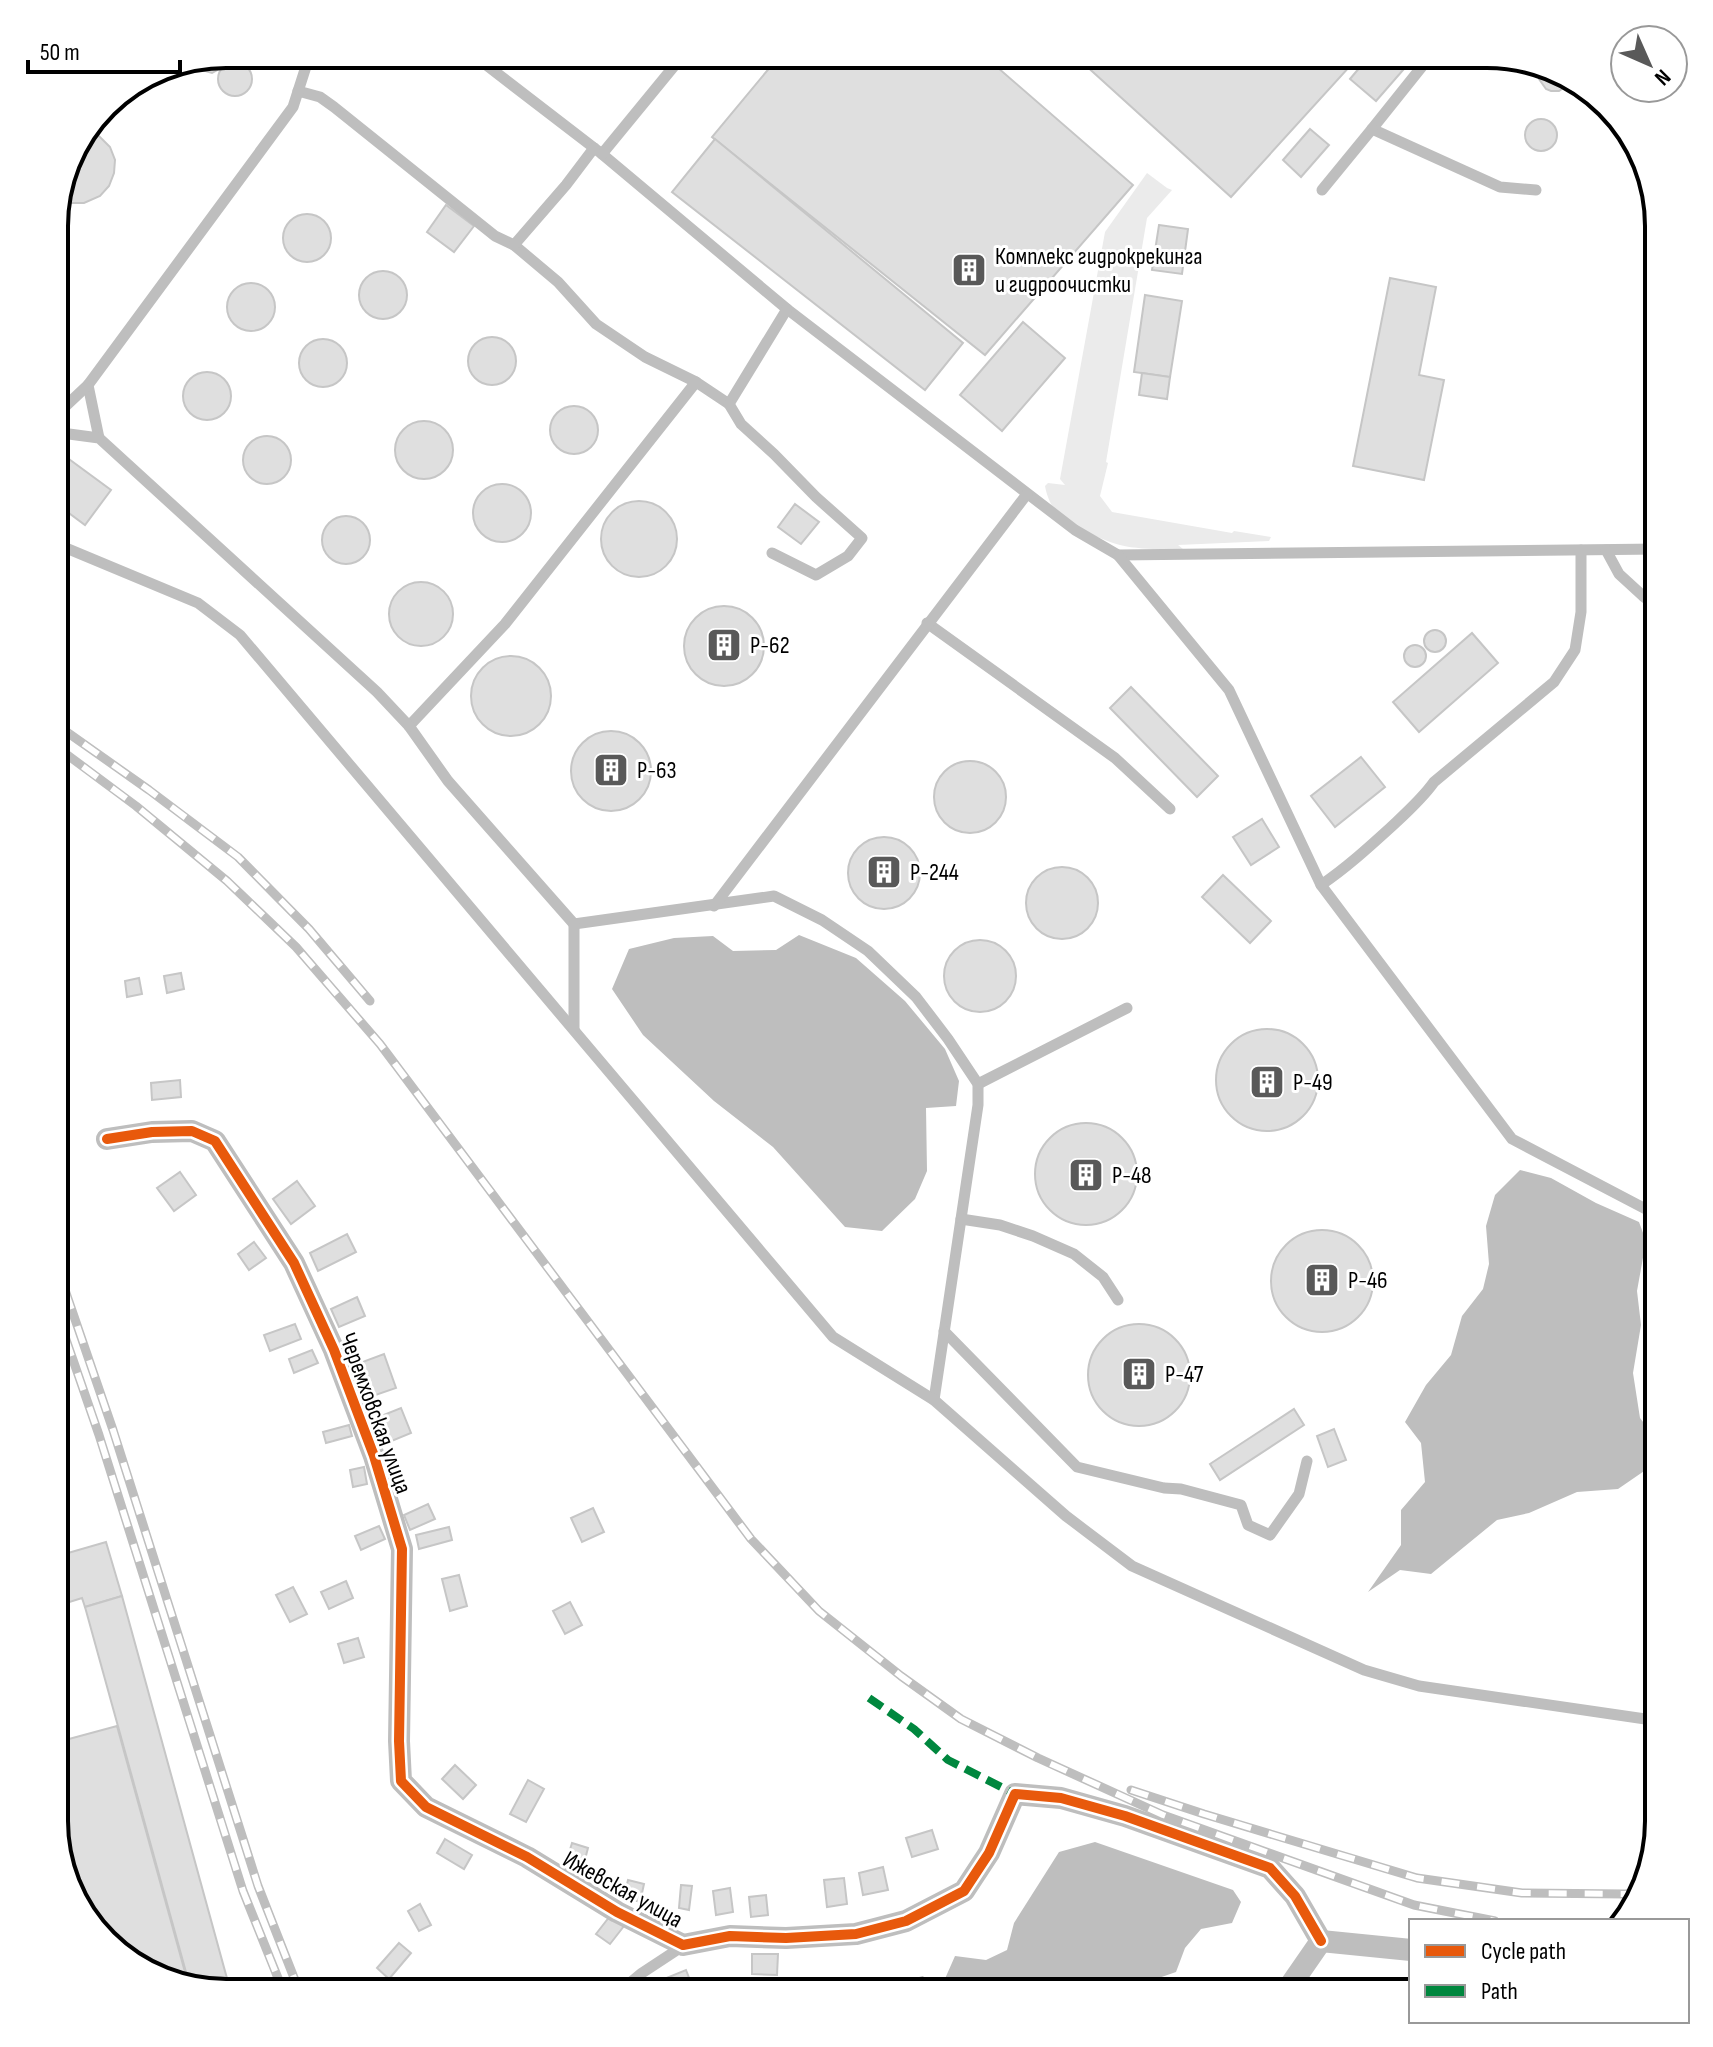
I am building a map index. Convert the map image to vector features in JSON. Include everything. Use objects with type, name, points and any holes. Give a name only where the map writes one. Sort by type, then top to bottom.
[{"type":"street","name":"Черемховская улица","points":[[107,1139],[152,1132],[192,1131],[215,1141],[294,1263],[334,1350],[369,1443],[402,1549],[399,1741]]},
{"type":"street","name":"Ижевская улица","points":[[399,1741],[401,1781],[426,1807],[527,1857],[617,1912],[683,1945],[730,1936],[786,1938],[856,1934],[906,1921],[964,1891],[989,1853],[1015,1794],[1061,1798],[1125,1816],[1270,1868],[1295,1896],[1321,1941]]},
{"type":"street","points":[[1295,1979],[1321,1941],[1409,1950]]},
{"type":"lane","points":[[68,404],[88,385],[293,107],[305,68]]},
{"type":"lane","points":[[490,68],[598,151],[787,309],[1075,530],[1118,555],[1229,690],[1321,885],[1512,1139],[1645,1209]]},
{"type":"lane","points":[[514,245],[672,68]]},
{"type":"lane","points":[[1322,190],[1421,68]]},
{"type":"lane","points":[[298,91],[320,97],[495,236],[514,245],[558,282],[596,324],[645,357],[696,382],[729,404],[741,424],[862,538],[848,556],[816,575],[772,553]]},
{"type":"lane","points":[[1372,129],[1500,187],[1536,190]]},
{"type":"lane","points":[[729,404],[787,309]]},
{"type":"lane","points":[[409,726],[505,624],[696,382]]},
{"type":"lane","points":[[88,385],[99,438]]},
{"type":"lane","points":[[68,434],[99,438],[377,692],[409,726],[448,781],[574,924],[574,1029]]},
{"type":"lane","points":[[714,906],[1027,494]]},
{"type":"lane","points":[[68,549],[198,603],[240,635],[833,1337],[934,1400],[1066,1516],[1132,1566],[1364,1670],[1419,1686],[1645,1719]]},
{"type":"lane","points":[[1118,555],[1645,549]]},
{"type":"lane","points":[[1321,885],[1375,842],[1425,795],[1434,782],[1554,682],[1575,650],[1581,612],[1581,550]]},
{"type":"lane","points":[[1606,550],[1619,574],[1645,598]]},
{"type":"lane","points":[[927,623],[1115,758],[1170,809]]},
{"type":"lane","points":[[574,924],[774,896],[822,920],[868,951],[916,997],[948,1039],[978,1084],[978,1105],[934,1400]]},
{"type":"lane","points":[[978,1084],[1127,1008]]},
{"type":"lane","points":[[961,1219],[1000,1225],[1074,1254],[1103,1277],[1118,1300]]},
{"type":"lane","points":[[944,1331],[1077,1467],[1241,1505],[1248,1525],[1270,1535],[1299,1494],[1307,1461]]},
{"type":"lane","points":[[635,1979],[683,1945]]},
{"type":"shaded area","points":[[1147,173],[1172,190],[1147,218],[1100,496],[1112,512],[1271,537],[1269,541],[1178,545],[1183,549],[1128,547],[1102,539],[1073,524],[1057,511],[1047,495],[1045,486],[1048,483],[1065,485],[1060,479],[1105,232]]},
{"type":"shaded area","points":[[799,935],[856,958],[905,1001],[945,1049],[959,1081],[956,1106],[926,1108],[927,1171],[915,1199],[882,1231],[845,1227],[773,1147],[714,1101],[643,1035],[612,989],[629,949],[674,938],[713,936],[733,951],[776,950]]},
{"type":"shaded area","points":[[1520,1170],[1551,1178],[1639,1222],[1645,1247],[1637,1291],[1641,1325],[1633,1373],[1640,1418],[1645,1424],[1645,1470],[1618,1489],[1577,1492],[1529,1513],[1497,1520],[1431,1574],[1400,1570],[1368,1592],[1401,1545],[1401,1510],[1425,1482],[1421,1443],[1405,1422],[1426,1385],[1451,1355],[1462,1316],[1483,1289],[1489,1264],[1486,1226],[1495,1195]]},
{"type":"shaded area","points":[[1095,1842],[1233,1890],[1241,1902],[1232,1923],[1201,1929],[1185,1948],[1176,1972],[1156,1979],[945,1979],[955,1956],[986,1960],[1007,1950],[1014,1923],[1059,1852]]},
{"type":"building","points":[[221,68],[212,73],[202,70]]},
{"type":"building","points":[[222,68],[248,68],[252,79],[247,91],[235,96],[223,91],[218,79]]},
{"type":"building","name":"Комплекс гидрокрекинга и гидроочистки","points":[[769,68],[998,68],[1133,185],[985,355],[712,137]]},
{"type":"building","points":[[1088,68],[1348,68],[1231,197]]},
{"type":"building","points":[[1359,68],[1405,68],[1376,101],[1350,79]]},
{"type":"building","points":[[1539,79],[1548,80],[1564,88],[1551,91]]},
{"type":"building","points":[[1541,119],[1552,124],[1557,135],[1552,146],[1541,151],[1530,146],[1525,135],[1530,124]]},
{"type":"building","points":[[1310,129],[1329,145],[1301,177],[1283,160]]},
{"type":"building","points":[[97,135],[110,147],[115,160],[109,186],[100,196],[84,203],[70,203],[76,175]]},
{"type":"building","points":[[715,139],[963,343],[925,390],[672,192]]},
{"type":"building","points":[[446,205],[474,226],[454,252],[427,232]]},
{"type":"building","points":[[307,214],[324,221],[331,238],[324,255],[307,262],[290,255],[283,238],[290,221]]},
{"type":"building","points":[[1159,225],[1188,229],[1182,274],[1152,270]]},
{"type":"building","points":[[383,271],[400,278],[407,295],[400,312],[383,319],[366,312],[359,295],[366,278]]},
{"type":"building","points":[[1390,278],[1436,287],[1419,375],[1444,380],[1424,480],[1353,466]]},
{"type":"building","points":[[251,283],[268,290],[275,307],[268,324],[251,331],[234,324],[227,307],[234,290]]},
{"type":"building","points":[[1145,295],[1182,301],[1170,377],[1134,372]]},
{"type":"building","points":[[1023,322],[1065,358],[1002,431],[960,395]]},
{"type":"building","points":[[492,337],[509,344],[516,361],[509,378],[492,385],[475,378],[468,361],[475,344]]},
{"type":"building","points":[[323,339],[340,346],[347,363],[340,380],[323,387],[306,380],[299,363],[306,346]]},
{"type":"building","points":[[207,372],[224,379],[231,396],[224,413],[207,420],[190,413],[183,396],[190,379]]},
{"type":"building","points":[[1142,373],[1170,377],[1167,399],[1139,395]]},
{"type":"building","points":[[574,406],[591,413],[598,430],[591,447],[574,454],[557,447],[550,430],[557,413]]},
{"type":"building","points":[[424,421],[445,429],[453,450],[445,471],[424,479],[403,471],[395,450],[403,429]]},
{"type":"building","points":[[267,436],[284,443],[291,460],[284,477],[267,484],[250,477],[243,460],[250,443]]},
{"type":"building","points":[[68,458],[111,490],[85,525],[68,512]]},
{"type":"building","points":[[502,484],[523,492],[531,513],[523,534],[502,542],[481,534],[473,513],[481,492]]},
{"type":"building","points":[[639,501],[653,504],[666,512],[674,525],[677,539],[674,553],[666,566],[653,574],[639,577],[625,574],[612,566],[604,553],[601,539],[604,525],[612,512],[625,504]]},
{"type":"building","points":[[795,504],[819,522],[801,544],[778,527]]},
{"type":"building","points":[[346,516],[363,523],[370,540],[363,557],[346,564],[329,557],[322,540],[329,523]]},
{"type":"building","points":[[415,582],[427,582],[444,591],[451,602],[451,626],[444,637],[427,646],[415,646],[403,641],[394,632],[389,620],[389,608],[394,596],[403,587]]},
{"type":"building","name":"Р-62","points":[[724,606],[739,609],[752,618],[761,631],[764,646],[761,661],[752,674],[739,683],[724,686],[709,683],[696,674],[687,661],[684,646],[687,631],[696,618],[709,609]]},
{"type":"building","points":[[1431,630],[1439,630],[1446,641],[1439,652],[1431,652],[1424,645],[1424,637]]},
{"type":"building","points":[[1472,633],[1498,663],[1419,732],[1393,702]]},
{"type":"building","points":[[1411,645],[1419,645],[1426,656],[1419,667],[1411,667],[1404,660],[1404,652]]},
{"type":"building","points":[[511,656],[526,659],[539,668],[548,681],[551,696],[548,711],[539,724],[526,733],[511,736],[496,733],[483,724],[474,711],[471,696],[474,681],[483,668],[496,659]]},
{"type":"building","points":[[1131,687],[1218,776],[1197,797],[1110,708]]},
{"type":"building","name":"Р-63","points":[[611,731],[626,734],[639,743],[648,756],[651,771],[648,786],[639,799],[626,808],[611,811],[596,808],[583,799],[574,786],[571,771],[574,756],[583,743],[596,734]]},
{"type":"building","points":[[1361,757],[1385,787],[1335,827],[1311,796]]},
{"type":"building","points":[[977,761],[996,771],[1004,783],[1004,811],[996,823],[984,831],[963,833],[944,823],[936,811],[934,790],[944,771],[956,763]]},
{"type":"building","points":[[1262,819],[1279,847],[1251,865],[1233,837]]},
{"type":"building","name":"Р-244","points":[[891,837],[910,847],[918,859],[918,887],[910,899],[898,907],[877,909],[858,899],[850,887],[848,866],[858,847],[870,839]]},
{"type":"building","points":[[1069,867],[1088,877],[1096,889],[1096,917],[1088,929],[1076,937],[1055,939],[1036,929],[1028,917],[1026,896],[1036,877],[1048,869]]},
{"type":"building","points":[[1223,875],[1271,921],[1250,943],[1202,897]]},
{"type":"building","points":[[987,940],[1006,950],[1014,962],[1014,990],[1006,1002],[994,1010],[973,1012],[954,1002],[946,990],[944,969],[954,950],[966,942]]},
{"type":"building","points":[[181,973],[184,989],[167,993],[164,976]]},
{"type":"building","points":[[139,978],[142,994],[127,997],[125,981]]},
{"type":"building","name":"Р-49","points":[[1267,1029],[1287,1033],[1303,1044],[1314,1060],[1318,1080],[1314,1100],[1303,1116],[1287,1127],[1267,1131],[1247,1127],[1231,1116],[1220,1100],[1216,1080],[1220,1060],[1231,1044],[1247,1033]]},
{"type":"building","points":[[180,1080],[181,1097],[152,1100],[151,1083]]},
{"type":"building","name":"Р-48","points":[[1086,1123],[1106,1127],[1122,1138],[1133,1154],[1137,1174],[1133,1194],[1122,1210],[1106,1221],[1086,1225],[1066,1221],[1050,1210],[1039,1194],[1035,1174],[1039,1154],[1050,1138],[1066,1127]]},
{"type":"building","points":[[180,1172],[196,1195],[174,1211],[157,1188]]},
{"type":"building","points":[[297,1181],[315,1206],[291,1224],[273,1199]]},
{"type":"building","name":"Р-46","points":[[1322,1230],[1342,1234],[1358,1245],[1369,1261],[1373,1281],[1369,1301],[1358,1317],[1342,1328],[1322,1332],[1302,1328],[1286,1317],[1275,1301],[1271,1281],[1275,1261],[1286,1245],[1302,1234]]},
{"type":"building","points":[[347,1234],[356,1252],[318,1271],[310,1253]]},
{"type":"building","points":[[254,1242],[266,1258],[249,1270],[238,1254]]},
{"type":"building","points":[[357,1297],[365,1316],[339,1327],[331,1309]]},
{"type":"building","points":[[295,1324],[301,1339],[270,1351],[264,1335]]},
{"type":"building","name":"Р-47","points":[[1139,1324],[1159,1328],[1175,1339],[1186,1355],[1190,1375],[1186,1395],[1175,1411],[1159,1422],[1139,1426],[1119,1422],[1103,1411],[1092,1395],[1088,1375],[1092,1355],[1103,1339],[1119,1328]]},
{"type":"building","points":[[312,1350],[318,1363],[294,1373],[289,1359]]},
{"type":"building","points":[[384,1354],[396,1388],[361,1400],[349,1367]]},
{"type":"building","points":[[401,1408],[411,1433],[382,1445],[371,1420]]},
{"type":"building","points":[[1294,1409],[1304,1425],[1220,1480],[1210,1464]]},
{"type":"building","points":[[349,1425],[352,1436],[326,1443],[323,1432]]},
{"type":"building","points":[[1334,1429],[1346,1460],[1328,1467],[1317,1436]]},
{"type":"building","points":[[364,1467],[367,1484],[353,1487],[350,1470]]},
{"type":"building","points":[[428,1504],[435,1519],[410,1530],[404,1515]]},
{"type":"building","points":[[593,1508],[604,1532],[582,1542],[571,1518]]},
{"type":"building","points":[[379,1526],[385,1539],[361,1550],[355,1536]]},
{"type":"building","points":[[449,1527],[452,1540],[419,1549],[416,1535]]},
{"type":"building","points":[[106,1542],[122,1596],[85,1607],[82,1598],[68,1602],[68,1553]]},
{"type":"building","points":[[459,1575],[467,1606],[450,1611],[442,1579]]},
{"type":"building","points":[[346,1581],[353,1598],[329,1609],[321,1592]]},
{"type":"building","points":[[293,1587],[307,1614],[290,1622],[276,1595]]},
{"type":"building","points":[[122,1596],[227,1979],[186,1974],[85,1607]]},
{"type":"building","points":[[570,1602],[582,1625],[565,1634],[553,1611]]},
{"type":"building","points":[[358,1638],[364,1657],[344,1663],[338,1644]]},
{"type":"building","points":[[117,1726],[185,1974],[156,1963],[122,1940],[101,1917],[84,1891],[69,1842],[68,1739]]},
{"type":"building","points":[[455,1765],[476,1785],[463,1799],[442,1779]]},
{"type":"building","points":[[528,1780],[544,1789],[526,1822],[510,1814]]},
{"type":"building","points":[[932,1830],[938,1849],[912,1857],[906,1838]]},
{"type":"building","points":[[445,1839],[472,1855],[464,1869],[437,1853]]},
{"type":"building","points":[[572,1843],[588,1848],[582,1871],[565,1866]]},
{"type":"building","points":[[883,1867],[888,1890],[863,1895],[859,1873]]},
{"type":"building","points":[[844,1878],[847,1904],[827,1907],[824,1880]]},
{"type":"building","points":[[628,1880],[644,1884],[640,1902],[624,1897]]},
{"type":"building","points":[[681,1885],[692,1886],[689,1910],[679,1908]]},
{"type":"building","points":[[730,1888],[733,1912],[716,1915],[713,1891]]},
{"type":"building","points":[[766,1895],[768,1915],[751,1917],[749,1897]]},
{"type":"building","points":[[420,1904],[431,1925],[419,1931],[408,1911]]},
{"type":"building","points":[[610,1916],[624,1926],[610,1944],[596,1934]]},
{"type":"building","points":[[399,1943],[411,1953],[389,1979],[377,1968]]},
{"type":"building","points":[[752,1954],[778,1954],[777,1975],[752,1974]]},
{"type":"building","points":[[686,1970],[690,1979],[664,1979]]},
{"type":"railway","points":[[68,733],[238,857],[309,929],[370,1001]]},
{"type":"railway","points":[[68,755],[136,806],[227,881],[296,947],[380,1044],[751,1539],[819,1611],[961,1719],[1038,1758],[1163,1815],[1414,1905],[1485,1919]]},
{"type":"railway","points":[[68,1299],[113,1430],[258,1886],[295,1979]]},
{"type":"railway","points":[[68,1345],[243,1891],[278,1979]]},
{"type":"railway","points":[[1131,1790],[1417,1878],[1522,1893],[1627,1894]]},
{"type":"marked path","points":[[869,1698],[914,1729],[948,1760],[1015,1794]]},
{"type":"cycle path","points":[[107,1139],[152,1132],[192,1131],[215,1141],[294,1263],[334,1350],[374,1456],[402,1549],[401,1781],[426,1807],[527,1857],[617,1912],[683,1945],[730,1936],[786,1938],[856,1934],[906,1921],[964,1891],[989,1853],[1015,1794],[1061,1798],[1125,1816],[1270,1868],[1295,1896],[1321,1941]]},
{"type":"place","name":"Комплекс гидрокрекинга и гидроочистки","points":[[969,270]]},
{"type":"place","name":"Р-62","points":[[724,645]]},
{"type":"place","name":"Р-63","points":[[611,770]]},
{"type":"place","name":"Р-244","points":[[884,872]]},
{"type":"place","name":"Р-49","points":[[1267,1082]]},
{"type":"place","name":"Р-48","points":[[1086,1175]]},
{"type":"place","name":"Р-46","points":[[1322,1280]]},
{"type":"place","name":"Р-47","points":[[1139,1374]]}]
